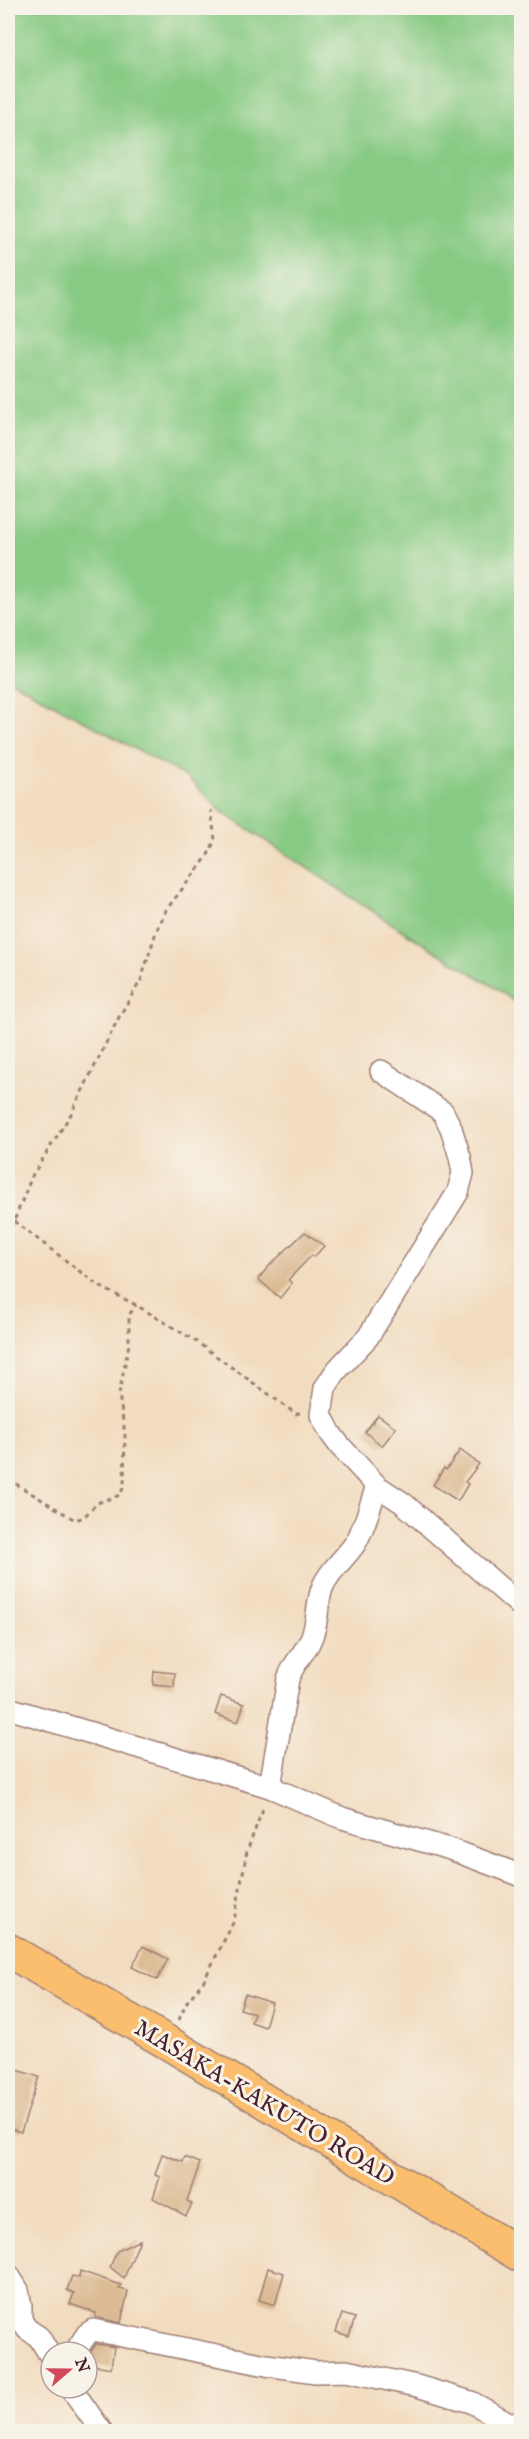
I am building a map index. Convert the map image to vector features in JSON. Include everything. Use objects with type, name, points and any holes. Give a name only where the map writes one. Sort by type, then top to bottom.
[{"type":"highway","name":"MASAKA-KAKUTO ROAD","points":[[8,1950],[170,2044],[522,2256]]},
{"type":"street","points":[[381,1071],[443,1112],[451,1128],[463,1173],[458,1192],[368,1336],[336,1371],[325,1388],[321,1415],[331,1434],[377,1486],[403,1503],[522,1607]]},
{"type":"street","points":[[270,1787],[290,1672],[313,1634],[318,1620],[324,1584],[357,1541],[377,1486]]},
{"type":"street","points":[[8,1708],[270,1787],[342,1818],[450,1849],[522,1876]]},
{"type":"street","points":[[8,2274],[18,2290],[21,2320],[27,2329],[41,2340]]},
{"type":"street","points":[[83,2340],[93,2330],[102,2331],[266,2365],[316,2372],[346,2371],[417,2386],[471,2402],[511,2427]]},
{"type":"street","points":[[79,2400],[102,2432]]},
{"type":"path","points":[[8,1236],[32,1176],[71,1114],[119,1017],[141,980],[156,932],[166,910],[207,856],[215,840],[211,810]]},
{"type":"path","points":[[14,1221],[99,1286],[194,1340],[296,1414],[323,1406]]},
{"type":"path","points":[[8,1479],[75,1520],[84,1517],[97,1503],[120,1495],[124,1486],[125,1434],[119,1394],[129,1344],[129,1315],[136,1305]]},
{"type":"path","points":[[170,2044],[186,2003],[203,1982],[234,1921],[247,1851],[270,1787]]},
{"type":"green space","points":[[8,8],[521,8],[521,1007],[496,988],[406,933],[222,812],[188,778],[8,679]]},
{"type":"building","points":[[305,1232],[324,1246],[288,1280],[292,1283],[280,1298],[258,1279]]},
{"type":"building","points":[[378,1415],[396,1428],[382,1446],[365,1432]]},
{"type":"building","points":[[460,1450],[479,1464],[465,1482],[468,1484],[458,1501],[433,1485]]},
{"type":"building","points":[[154,1671],[175,1673],[174,1687],[153,1685]]},
{"type":"building","points":[[221,1696],[244,1704],[238,1722],[215,1714]]},
{"type":"building","points":[[143,1946],[168,1959],[157,1980],[132,1967]]},
{"type":"building","points":[[245,1994],[272,2003],[265,2027],[251,2022],[254,2013],[240,2009]]},
{"type":"building","points":[[8,2067],[39,2077],[21,2132],[8,2128]]},
{"type":"building","points":[[162,2154],[183,2162],[185,2157],[200,2163],[187,2201],[192,2204],[186,2216],[153,2198],[160,2177],[155,2175]]},
{"type":"building","points":[[140,2240],[124,2278],[110,2267],[117,2251]]},
{"type":"building","points":[[268,2268],[284,2273],[275,2305],[259,2300]]},
{"type":"building","points":[[80,2271],[121,2285],[119,2289],[128,2291],[121,2323],[95,2317],[96,2313],[70,2304],[74,2293],[67,2290],[72,2276],[79,2278]]},
{"type":"building","points":[[342,2314],[355,2318],[349,2336],[336,2332]]},
{"type":"building","points":[[99,2344],[114,2347],[111,2368],[99,2366]]}]
